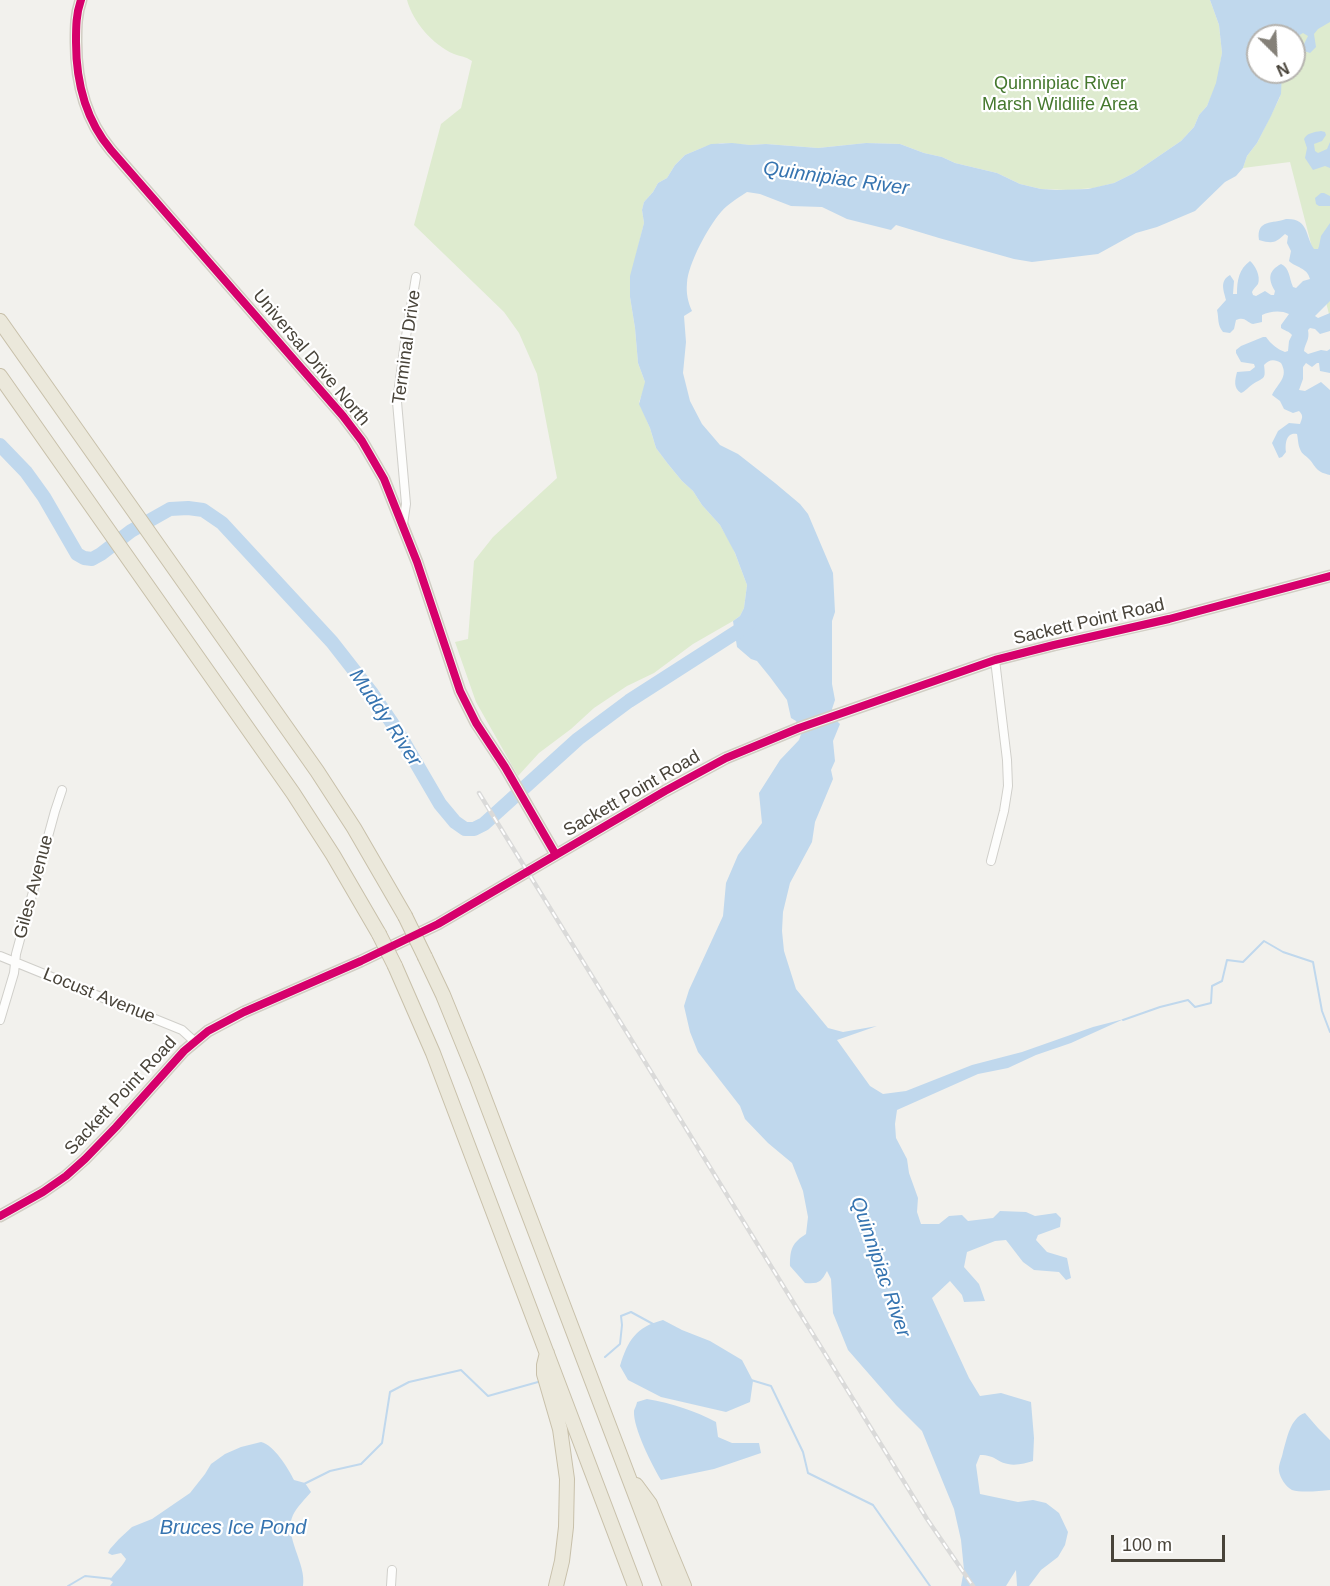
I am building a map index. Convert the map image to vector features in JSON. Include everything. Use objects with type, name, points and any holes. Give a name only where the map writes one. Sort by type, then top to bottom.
[{"type":"highway","points":[[0,321],[336,800],[375,862],[405,916],[443,995],[476,1076],[670,1586]]},
{"type":"highway","points":[[0,376],[315,826],[379,934],[433,1053],[635,1586]]},
{"type":"highway","points":[[547,1353],[544,1374],[557,1418],[567,1479],[565,1535],[556,1586]]},
{"type":"highway","points":[[628,1476],[650,1504],[684,1586]]},
{"type":"street","name":"Universal Drive North","points":[[81,0],[76,20],[78,74],[84,104],[99,135],[343,416],[362,441],[384,479],[403,524],[460,691],[476,723],[505,767],[556,855]]},
{"type":"street","name":"Terminal Drive","points":[[403,524],[406,504],[397,402],[416,277]]},
{"type":"street","name":"Sackett Point Road","points":[[0,1216],[66,1176],[85,1159],[194,1041],[208,1031],[227,1020],[438,924],[699,772],[739,752],[834,715],[995,660],[1170,619],[1330,576]]},
{"type":"street","points":[[991,861],[1008,786],[995,660]]},
{"type":"street","name":"Giles Avenue","points":[[0,1020],[62,790]]},
{"type":"street","name":"Locust Avenue","points":[[0,956],[182,1030],[194,1041]]},
{"type":"street","points":[[391,1586],[392,1570]]},
{"type":"green space","name":"Quinnipiac River Marsh Wildlife Area","points":[[407,0],[1210,0],[1219,25],[1222,53],[1217,83],[1207,106],[1199,115],[1194,127],[1181,141],[1134,173],[1114,183],[1094,188],[1041,189],[1020,184],[997,173],[955,163],[900,144],[866,143],[818,148],[722,143],[685,155],[675,165],[667,178],[658,183],[644,202],[642,210],[644,223],[630,280],[638,363],[645,382],[639,402],[656,448],[720,525],[733,548],[747,585],[744,608],[740,616],[733,621],[693,644],[654,673],[627,686],[594,708],[539,753],[518,776],[476,702],[455,642],[468,639],[474,561],[493,537],[557,478],[537,374],[519,333],[504,312],[414,225],[441,124],[461,108],[472,61],[446,50],[431,39],[414,16]]},
{"type":"green space","points":[[1330,0],[1330,318],[1290,162],[1243,168],[1247,156],[1257,143],[1280,97],[1281,84],[1306,84],[1306,24]]},
{"type":"water","name":"Quinnipiac River","points":[[1210,0],[1330,0],[1330,22],[1314,34],[1316,47],[1310,53],[1306,52],[1308,36],[1306,24],[1246,24],[1246,84],[1281,84],[1281,94],[1257,143],[1247,156],[1243,168],[1195,211],[1136,233],[1098,254],[1032,262],[1014,259],[896,225],[891,230],[847,219],[822,207],[791,206],[760,194],[747,192],[727,206],[716,219],[700,246],[688,275],[687,294],[692,311],[684,316],[686,342],[683,373],[690,401],[702,424],[720,445],[738,454],[800,504],[808,514],[833,573],[835,612],[832,621],[832,684],[835,700],[832,709],[840,724],[833,741],[835,761],[831,770],[833,779],[815,822],[812,842],[790,883],[783,912],[784,951],[796,989],[828,1028],[843,1032],[877,1026],[837,1040],[870,1086],[883,1094],[906,1091],[972,1065],[1022,1052],[1093,1027],[1124,1019],[1008,1068],[978,1074],[897,1110],[896,1138],[907,1159],[909,1173],[918,1198],[917,1212],[921,1224],[939,1224],[949,1216],[962,1215],[968,1221],[993,1218],[1000,1211],[1026,1212],[1035,1216],[1056,1213],[1061,1218],[1060,1227],[1038,1235],[1036,1240],[1047,1252],[1067,1258],[1071,1278],[1066,1280],[1059,1272],[1034,1270],[1023,1262],[1006,1240],[995,1241],[967,1252],[964,1267],[979,1284],[985,1301],[964,1302],[962,1295],[950,1281],[932,1298],[969,1378],[980,1396],[1001,1393],[1031,1402],[1033,1461],[1011,1465],[989,1456],[980,1455],[976,1465],[980,1494],[1018,1502],[1033,1500],[1046,1503],[1059,1513],[1068,1532],[1065,1545],[1058,1557],[1041,1570],[1029,1586],[1017,1586],[1016,1570],[1006,1586],[961,1586],[964,1570],[961,1540],[954,1509],[922,1431],[848,1350],[833,1313],[831,1279],[827,1271],[819,1282],[805,1283],[790,1266],[793,1247],[806,1234],[808,1217],[803,1191],[792,1163],[768,1143],[745,1119],[740,1106],[698,1052],[690,1032],[684,1006],[723,916],[726,883],[738,855],[762,823],[759,793],[780,760],[799,740],[801,734],[796,721],[791,718],[787,700],[757,661],[751,659],[737,647],[733,621],[740,616],[744,608],[747,585],[735,553],[720,525],[656,448],[639,404],[645,382],[638,363],[630,297],[630,276],[644,223],[642,210],[644,202],[658,183],[667,178],[685,155],[711,144],[766,144],[818,148],[866,143],[900,144],[955,163],[997,173],[1020,184],[1041,189],[1088,189],[1114,183],[1134,173],[1181,141],[1194,127],[1199,115],[1207,106],[1216,83],[1222,53],[1219,25]]},
{"type":"water","points":[[1321,131],[1326,135],[1322,141],[1314,144],[1315,151],[1318,153],[1327,149],[1330,142],[1330,168],[1325,166],[1313,170],[1305,158],[1307,148],[1304,139],[1313,132]]},
{"type":"water","points":[[1321,193],[1330,196],[1330,206],[1316,204],[1315,198]]},
{"type":"water","points":[[1286,219],[1299,221],[1303,225],[1314,249],[1318,249],[1321,236],[1330,223],[1330,301],[1315,316],[1318,318],[1330,313],[1330,331],[1320,334],[1310,328],[1304,351],[1308,354],[1330,349],[1330,373],[1320,371],[1319,363],[1312,367],[1306,363],[1303,367],[1303,379],[1299,390],[1305,391],[1321,382],[1330,390],[1330,475],[1318,470],[1302,453],[1297,434],[1288,437],[1286,452],[1282,457],[1279,458],[1272,443],[1278,431],[1289,423],[1300,424],[1302,417],[1299,411],[1293,413],[1284,409],[1280,401],[1272,395],[1282,380],[1284,372],[1281,363],[1272,360],[1266,363],[1263,378],[1243,392],[1238,391],[1236,386],[1237,372],[1250,371],[1255,367],[1254,364],[1241,362],[1236,350],[1266,337],[1277,348],[1288,351],[1292,335],[1281,328],[1281,325],[1289,314],[1268,313],[1262,315],[1262,322],[1253,324],[1239,319],[1236,320],[1234,329],[1230,333],[1223,332],[1218,321],[1217,310],[1226,300],[1224,280],[1230,275],[1234,281],[1233,294],[1237,294],[1239,275],[1250,261],[1256,268],[1259,278],[1252,292],[1256,296],[1265,291],[1274,295],[1275,291],[1270,276],[1281,264],[1288,271],[1293,287],[1296,288],[1303,281],[1310,279],[1304,270],[1289,261],[1291,251],[1287,243],[1288,236],[1285,234],[1273,242],[1259,240],[1260,229],[1263,225]]},
{"type":"water","points":[[663,1320],[710,1341],[742,1360],[753,1381],[750,1402],[726,1412],[661,1397],[628,1380],[620,1366],[630,1342],[646,1326]]},
{"type":"water","points":[[647,1399],[674,1405],[708,1418],[716,1422],[718,1437],[732,1443],[759,1443],[761,1453],[714,1469],[661,1480],[644,1446],[635,1418],[634,1411],[637,1402]]},
{"type":"water","points":[[1305,1413],[1330,1440],[1330,1490],[1305,1492],[1292,1490],[1280,1474],[1280,1464],[1290,1430],[1296,1419]]},
{"type":"water","name":"Bruces Ice Pond","points":[[261,1442],[276,1452],[294,1480],[305,1483],[311,1492],[293,1515],[291,1523],[293,1541],[302,1569],[303,1586],[110,1586],[113,1582],[110,1580],[126,1559],[121,1553],[112,1555],[108,1553],[119,1539],[132,1527],[152,1519],[190,1493],[211,1464],[225,1454]]},
{"type":"waterway","name":"Muddy River","points":[[0,445],[26,472],[44,497],[77,554],[84,558],[92,559],[101,554],[131,531],[170,509],[203,510],[222,523],[332,642],[371,692],[398,732],[440,804],[455,822],[465,829],[474,829],[484,824],[578,739],[629,701],[749,624]]},
{"type":"waterway","points":[[1123,1020],[1188,1000],[1195,1007],[1211,1003],[1212,986],[1222,981],[1227,960],[1243,962],[1264,941],[1283,952],[1313,962],[1322,1011],[1330,1032]]},
{"type":"waterway","points":[[605,1357],[620,1344],[621,1316],[631,1312],[653,1324]]},
{"type":"waterway","points":[[304,1484],[330,1471],[361,1464],[382,1443],[390,1392],[409,1382],[461,1370],[488,1396],[538,1382]]},
{"type":"waterway","points":[[751,1380],[771,1386],[803,1452],[808,1473],[873,1505],[930,1586]]},
{"type":"waterway","points":[[68,1586],[85,1576],[113,1579]]},
{"type":"railway","points":[[479,793],[927,1519],[973,1586]]},
{"type":"cycle path","points":[[81,0],[76,26],[76,57],[80,86],[88,113],[95,126],[111,150],[343,416],[362,441],[384,479],[417,562],[460,691],[476,723],[505,767],[556,855]]},
{"type":"cycle path","points":[[0,1216],[66,1176],[116,1127],[184,1051],[208,1031],[244,1012],[361,961],[438,924],[665,791],[726,758],[799,728],[995,660],[1169,619],[1330,576]]}]
